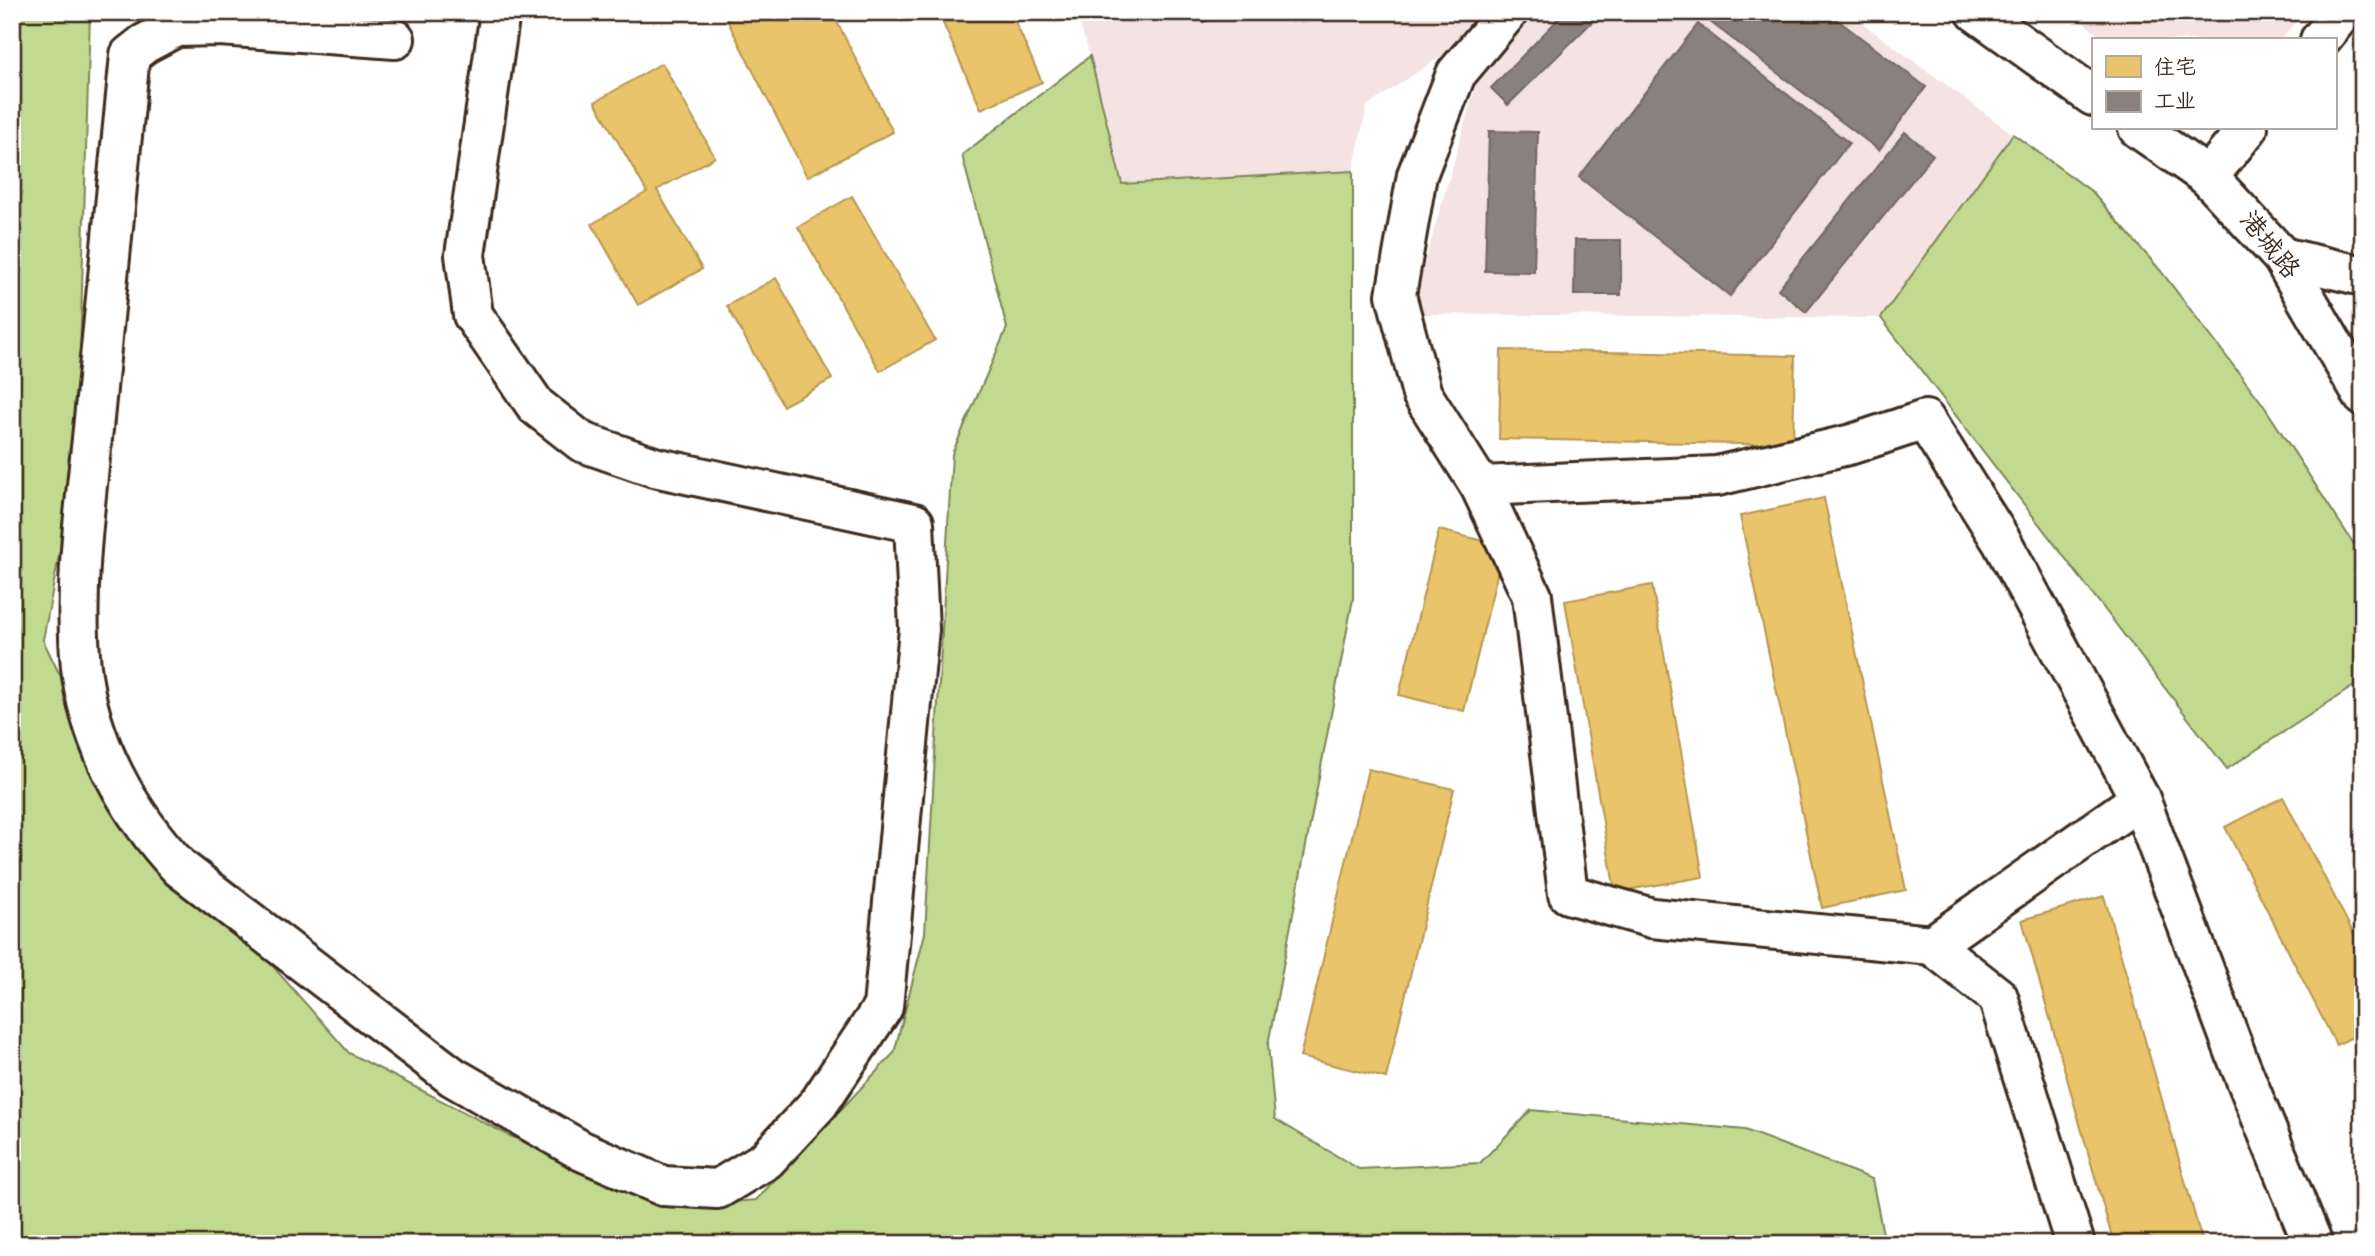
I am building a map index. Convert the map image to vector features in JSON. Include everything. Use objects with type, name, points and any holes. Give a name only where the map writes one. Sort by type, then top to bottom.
[{"type":"street","points":[[395,38],[220,26],[176,27],[144,44],[130,55],[79,571],[81,668],[93,717],[116,781],[150,837],[180,868],[442,1069],[593,1156],[663,1186],[718,1189],[766,1160],[819,1103],[883,1007],[919,629],[914,523],[654,467],[582,442],[536,405],[473,315],[465,255],[500,12]]},
{"type":"street","points":[[1508,12],[1456,74],[1417,175],[1396,295],[1422,394],[1480,486],[1532,596],[1568,894],[1652,918],[1931,944],[1998,997],[2075,1244]]},
{"type":"street","points":[[1976,12],[2092,95]]},
{"type":"street","points":[[2322,38],[2343,12]]},
{"type":"street","name":"港城路","points":[[2141,130],[2208,177],[2282,257],[2363,396]]},
{"type":"street","points":[[2208,177],[2246,130]]},
{"type":"street","points":[[2282,257],[2363,276]]},
{"type":"street","points":[[1480,486],[1717,477],[1852,444],[1925,420],[2002,541],[2140,799],[2238,1060],[2313,1244]]},
{"type":"street","points":[[1931,944],[2140,799]]},
{"type":"shaded area","points":[[1076,12],[1485,12],[1452,49],[1367,106],[1353,171],[1122,184],[1090,56]]},
{"type":"shaded area","points":[[1538,12],[1847,12],[2013,134],[1881,318],[1410,314],[1477,81]]},
{"type":"shaded area","points":[[2071,12],[2303,12],[2283,38],[2103,38]]},
{"type":"green space","points":[[12,12],[90,12],[77,461],[43,640],[112,783],[349,1053],[508,1135],[670,1207],[756,1200],[894,1053],[925,933],[952,454],[1007,328],[962,155],[1090,56],[1122,184],[1353,171],[1353,599],[1268,1045],[1275,1119],[1359,1169],[1480,1163],[1531,1110],[1745,1130],[1872,1179],[1885,1244],[12,1244]]},
{"type":"green space","points":[[2013,134],[2091,191],[2160,270],[2262,403],[2363,558],[2363,680],[2227,769],[1881,318]]},
{"type":"building: 住宅","points":[[723,12],[832,12],[893,132],[807,177]]},
{"type":"building: 住宅","points":[[938,12],[1011,12],[1042,82],[981,109]]},
{"type":"building: 住宅","points":[[662,63],[715,157],[657,190],[702,269],[638,305],[592,224],[647,192],[595,102]]},
{"type":"building: 住宅","points":[[852,196],[935,340],[880,371],[798,227]]},
{"type":"building: 住宅","points":[[776,278],[832,379],[783,406],[727,306]]},
{"type":"building: 住宅","points":[[1501,350],[1795,356],[1793,445],[1499,439]]},
{"type":"building: 住宅","points":[[1824,498],[1906,890],[1822,908],[1740,516]]},
{"type":"building: 住宅","points":[[1439,530],[1504,546],[1464,711],[1399,695]]},
{"type":"building: 住宅","points":[[1652,585],[1703,877],[1615,892],[1565,601]]},
{"type":"building: 住宅","points":[[1368,769],[1454,789],[1386,1078],[1300,1057]]},
{"type":"building: 住宅","points":[[2283,797],[2363,952],[2363,1032],[2336,1045],[2225,827]]},
{"type":"building: 住宅","points":[[2104,896],[2203,1244],[2114,1244],[2022,920]]},
{"type":"building: 工业","points":[[1200,12],[1234,12],[1203,22]]},
{"type":"building: 工业","points":[[1565,12],[1602,12],[1508,105],[1491,88]]},
{"type":"building: 工业","points":[[1697,12],[1827,12],[1926,87],[1879,150]]},
{"type":"building: 工业","points":[[1698,24],[1849,143],[1730,296],[1579,177]]},
{"type":"building: 工业","points":[[1489,131],[1538,132],[1534,272],[1485,271]]},
{"type":"building: 工业","points":[[1905,132],[1933,155],[1806,312],[1778,289]]},
{"type":"building: 工业","points":[[1575,240],[1621,240],[1621,295],[1574,295]]}]
